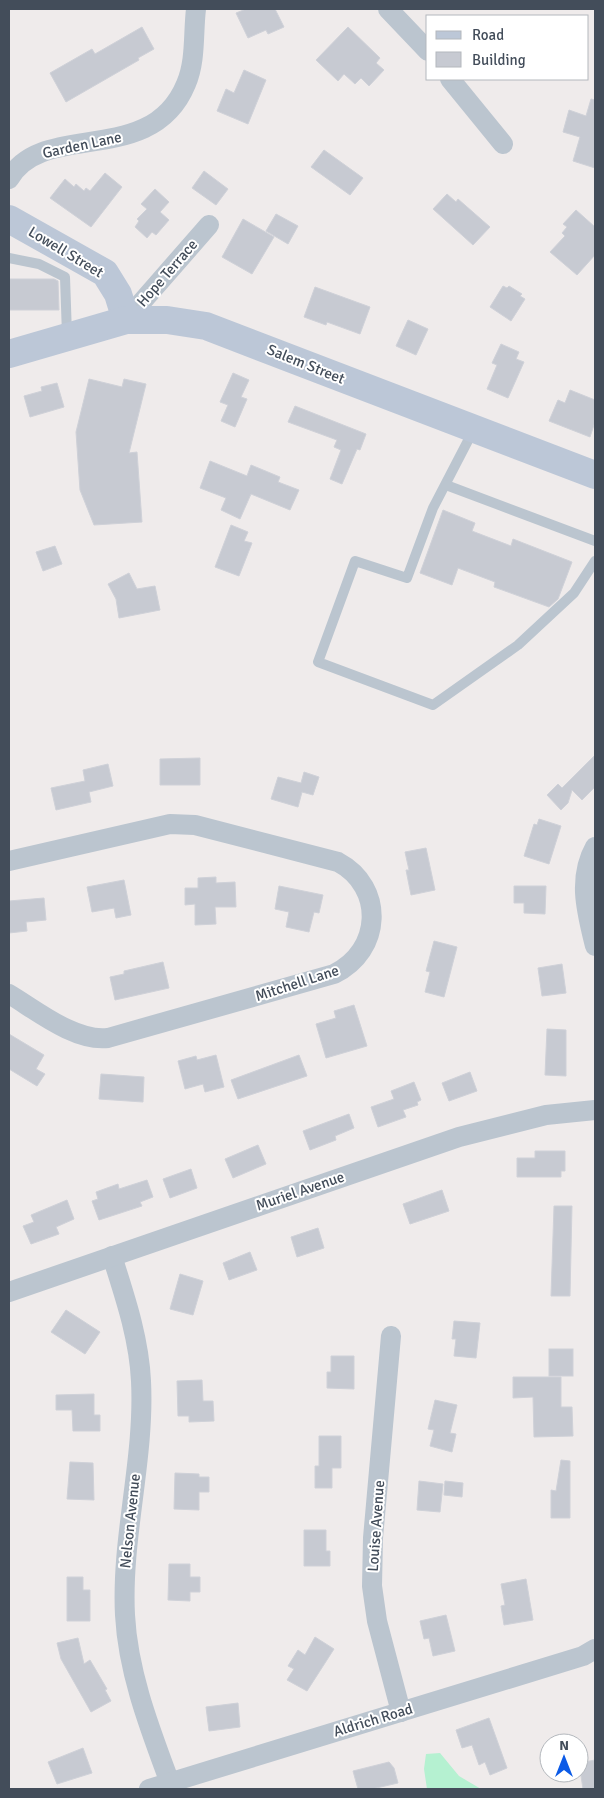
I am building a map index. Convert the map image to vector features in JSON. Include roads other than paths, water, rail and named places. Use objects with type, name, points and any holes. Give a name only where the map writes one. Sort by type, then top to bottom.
[{"type":"main road","name":"Lowell Street","points":[[9,219],[46,253],[105,273],[118,294],[126,320]]},
{"type":"main road","name":"Salem Street","points":[[9,354],[67,335],[126,320],[181,321],[206,326],[595,476]]},
{"type":"street","name":"Garden Lane","points":[[9,179],[22,162],[35,155],[56,148],[118,138],[138,131],[160,118],[178,99],[189,76],[192,66],[196,9]]},
{"type":"street","points":[[388,9],[426,49]]},
{"type":"street","points":[[451,80],[503,144]]},
{"type":"street","name":"Hope Terrace","points":[[126,320],[209,225]]},
{"type":"street","name":"Mitchell Lane","points":[[9,861],[170,824],[188,824],[338,862],[355,874],[363,884],[369,896],[373,916],[370,936],[361,953],[352,963],[334,974],[108,1038],[92,1038],[78,1034],[9,994]]},
{"type":"street","points":[[595,847],[587,866],[584,887],[586,909],[595,946]]},
{"type":"street","name":"Muriel Avenue","points":[[9,1292],[459,1137],[546,1115],[595,1110]]},
{"type":"street","name":"Nelson Avenue","points":[[112,1256],[132,1325],[141,1382],[140,1434],[124,1574],[125,1618],[133,1671],[170,1783]]},
{"type":"street","name":"Louise Avenue","points":[[391,1336],[373,1538],[372,1586],[377,1621],[401,1712]]},
{"type":"street","name":"Aldrich Road","points":[[149,1789],[584,1656],[595,1649]]},
{"type":"lane","points":[[9,258],[46,253],[65,277],[67,335]]},
{"type":"lane","points":[[474,430],[433,508],[407,578],[355,561],[318,662],[433,705],[518,645],[574,593],[595,560]]},
{"type":"lane","points":[[446,485],[595,541]]}]
